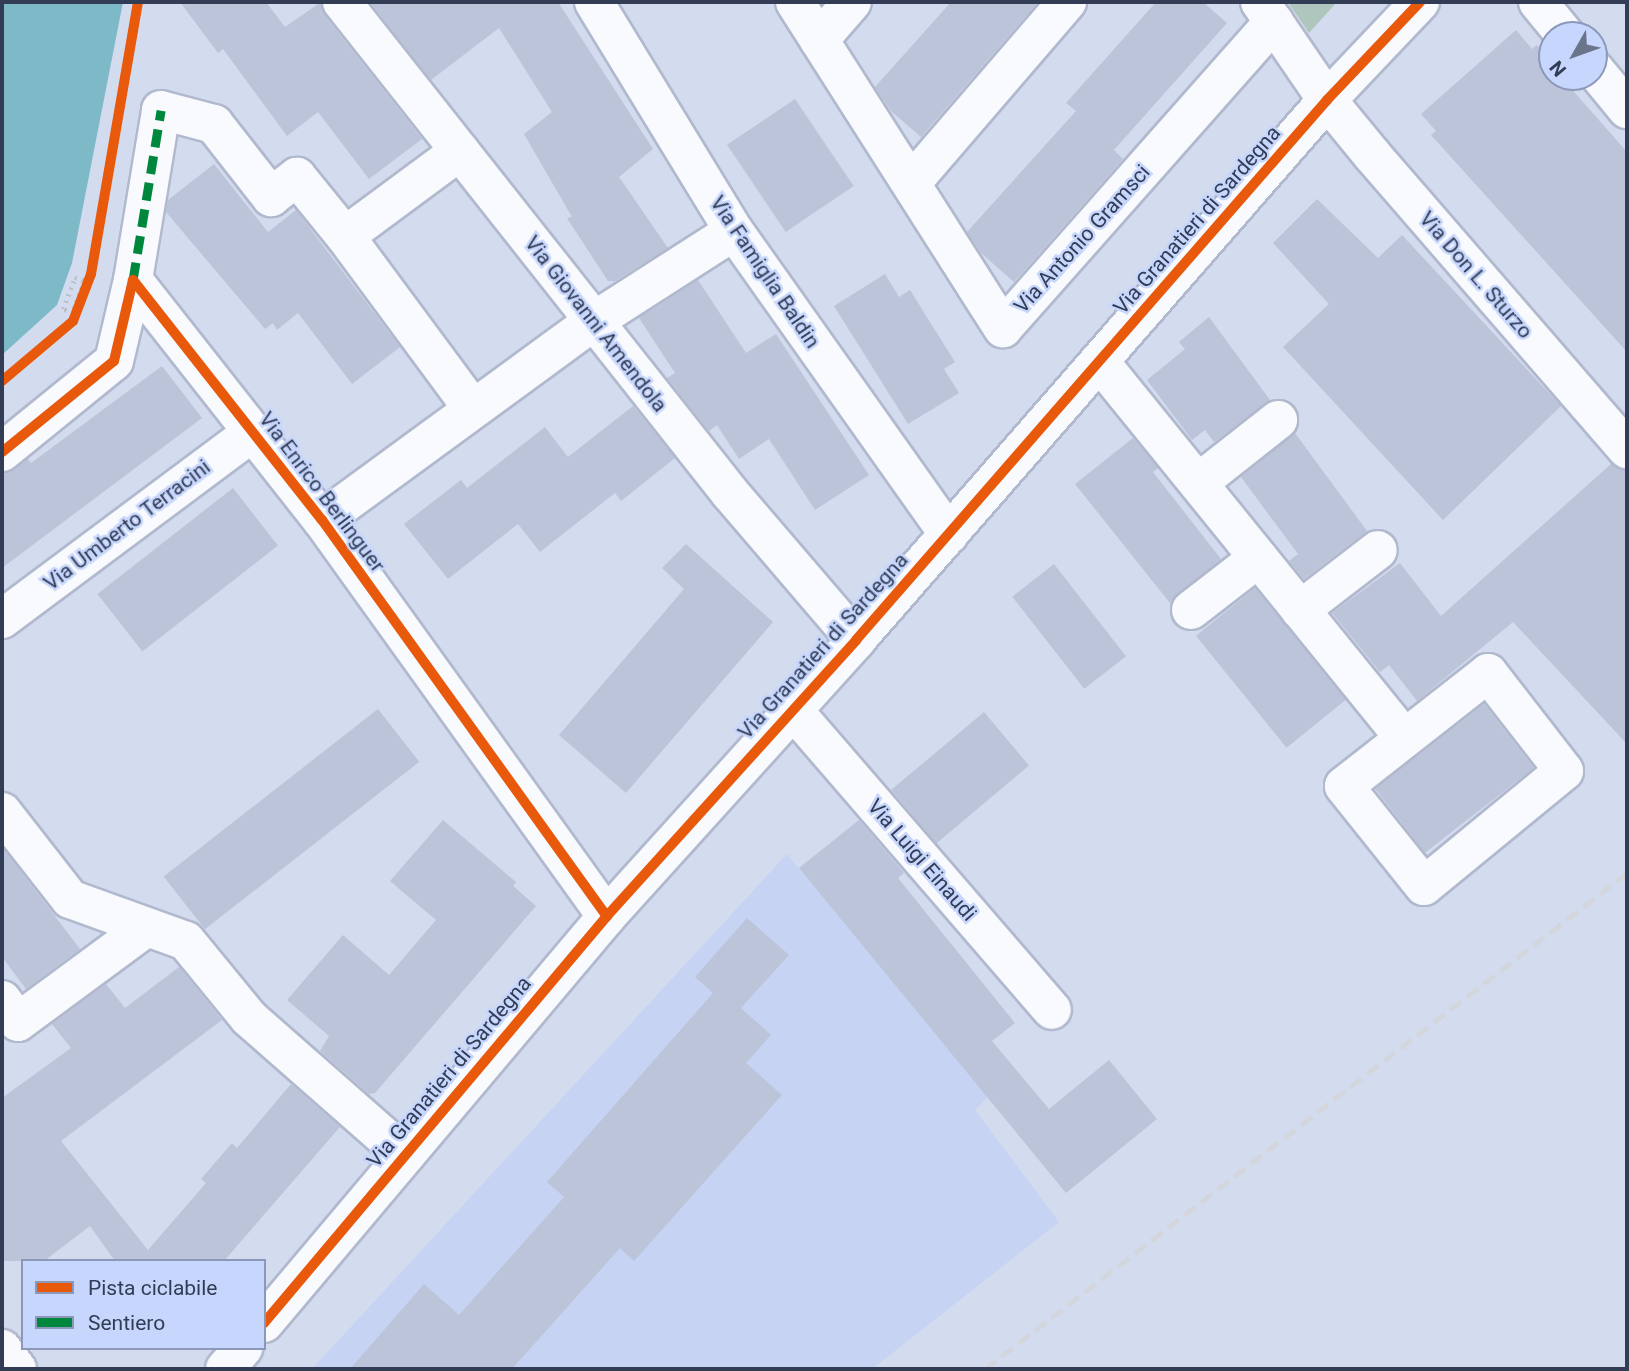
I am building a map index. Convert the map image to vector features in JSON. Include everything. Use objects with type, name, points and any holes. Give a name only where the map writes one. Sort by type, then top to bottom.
[{"type":"street","name":"Via Giovanni Amendola","points":[[342,2],[730,493],[856,640]]},
{"type":"street","name":"Via Famiglia Baldin","points":[[594,2],[734,231],[948,535]]},
{"type":"street","name":"Via Antonio Gramsci","points":[[795,2],[1003,327],[1267,12],[1327,100]]},
{"type":"street","points":[[820,40],[852,2]]},
{"type":"street","points":[[912,182],[1067,2]]},
{"type":"street","name":"Via Granatieri di Sardegna","points":[[266,1321],[607,916],[856,640],[1327,100],[1420,2]]},
{"type":"street","points":[[1538,2],[1554,21]]},
{"type":"street","points":[[1608,86],[1627,109]]},
{"type":"street","name":"Via Don L. Sturzo","points":[[1327,100],[1627,449]]},
{"type":"street","points":[[2,452],[114,361],[134,280],[161,110],[214,124],[271,197],[298,177],[473,409]]},
{"type":"street","points":[[345,236],[460,151]]},
{"type":"street","points":[[322,520],[594,321],[734,231]]},
{"type":"street","name":"Via Enrico Berlinguer","points":[[134,280],[322,520],[607,916]]},
{"type":"street","points":[[1099,361],[1404,737]]},
{"type":"street","points":[[1198,483],[1278,420]]},
{"type":"street","name":"Via Umberto Terracini","points":[[2,619],[253,432]]},
{"type":"street","points":[[1300,610],[1378,550]]},
{"type":"street","points":[[1191,610],[1258,558]]},
{"type":"street","points":[[1488,673],[1564,771],[1424,886],[1344,786],[1404,737],[1488,673]]},
{"type":"street","name":"Via Luigi Einaudi","points":[[793,710],[1052,1010]]},
{"type":"street","points":[[2,812],[70,899],[186,942],[249,1018],[405,1155]]},
{"type":"street","points":[[2,1000],[18,1022],[147,927]]},
{"type":"street","points":[[2,1349],[17,1369]]},
{"type":"street","points":[[225,1369],[241,1350]]},
{"type":"path","points":[[75,277],[85,281],[73,313],[63,309],[75,277]]},
{"type":"shaded area","points":[[2,2],[123,2],[72,263],[57,305],[2,355]]},
{"type":"shaded area","points":[[787,854],[989,1096],[975,1110],[1059,1222],[872,1369],[312,1369]]},
{"type":"green space","points":[[1288,2],[1337,2],[1309,33]]},
{"type":"building","points":[[180,2],[266,2],[285,27],[321,2],[325,16],[422,139],[369,179],[318,112],[287,136],[223,49],[218,53]]},
{"type":"building","points":[[370,2],[558,2],[653,149],[619,177],[668,248],[615,281],[608,281],[567,218],[572,217],[524,134],[552,112],[499,28],[431,80]]},
{"type":"building","points":[[951,2],[1038,2],[921,137],[891,111],[875,87]]},
{"type":"building","points":[[1156,2],[1203,2],[1227,23],[1114,150],[1123,159],[1014,282],[981,253],[967,232],[1076,111],[1066,103]]},
{"type":"building","points":[[1516,30],[1532,49],[1538,46],[1538,91],[1573,91],[1627,152],[1627,352],[1431,135],[1436,131],[1421,114]]},
{"type":"building","points":[[795,99],[854,186],[786,232],[727,145]]},
{"type":"building","points":[[214,164],[268,232],[296,210],[400,347],[352,384],[298,313],[277,330],[273,323],[265,329],[166,212],[168,200]]},
{"type":"building","points":[[1317,199],[1378,258],[1402,235],[1561,406],[1443,520],[1283,347],[1329,304],[1273,243]]},
{"type":"building","points":[[885,274],[899,297],[910,290],[955,362],[944,369],[959,393],[908,424],[834,306]]},
{"type":"building","points":[[698,280],[746,353],[776,334],[869,475],[815,510],[769,439],[739,459],[717,425],[709,431],[667,378],[675,373],[639,318]]},
{"type":"building","points":[[1209,317],[1270,400],[1214,442],[1205,430],[1192,440],[1147,380],[1185,349],[1179,342]]},
{"type":"building","points":[[162,366],[202,418],[2,568],[2,474],[28,459],[31,463]]},
{"type":"building","points":[[633,406],[675,458],[621,501],[615,493],[540,552],[518,524],[448,579],[404,524],[461,480],[467,488],[545,427],[568,457]]},
{"type":"building","points":[[1295,433],[1367,531],[1304,579],[1289,561],[1298,554],[1241,477]]},
{"type":"building","points":[[1133,438],[1158,468],[1153,472],[1221,559],[1170,603],[1075,484]]},
{"type":"building","points":[[1611,464],[1627,470],[1627,744],[1513,622],[1417,701],[1389,665],[1380,672],[1332,613],[1400,563],[1441,616]]},
{"type":"building","points":[[233,488],[278,546],[142,651],[97,594]]},
{"type":"building","points":[[686,544],[773,622],[626,793],[559,735],[684,589],[662,568]]},
{"type":"building","points":[[1054,564],[1126,656],[1084,689],[1012,597]]},
{"type":"building","points":[[1255,588],[1346,700],[1287,748],[1196,636]]},
{"type":"building","points":[[1484,704],[1534,768],[1425,853],[1375,789]]},
{"type":"building","points":[[378,709],[419,762],[205,929],[164,876]]},
{"type":"building","points":[[984,712],[1029,766],[936,843],[891,790]]},
{"type":"building","points":[[443,820],[516,882],[513,886],[536,906],[375,1093],[369,1094],[320,1051],[329,1036],[287,1000],[343,935],[389,975],[436,920],[390,881]]},
{"type":"building","points":[[859,820],[904,873],[898,878],[1015,1023],[992,1041],[1049,1109],[1109,1060],[1157,1119],[1066,1193],[799,868]]},
{"type":"building","points":[[2,847],[80,949],[26,989],[2,957]]},
{"type":"building","points":[[747,918],[789,955],[741,1008],[771,1035],[746,1063],[782,1095],[634,1261],[620,1248],[512,1369],[350,1369],[424,1284],[459,1315],[564,1197],[547,1182],[713,993],[695,977]]},
{"type":"building","points":[[179,967],[222,1020],[61,1141],[148,1250],[206,1183],[201,1179],[232,1143],[237,1148],[291,1084],[340,1127],[226,1259],[114,1259],[90,1226],[47,1259],[2,1261],[2,1098],[71,1048],[52,1024],[106,984],[125,1008]]},
{"type":"railway","points":[[985,1369],[1627,873]]},
{"type":"marked path","points":[[133,280],[161,110]]},
{"type":"cycle path","points":[[2,381],[73,321],[91,274],[138,2]]},
{"type":"cycle path","points":[[266,1321],[607,916],[856,640],[1327,100],[1420,2]]},
{"type":"cycle path","points":[[2,452],[114,361],[133,280],[322,520],[607,916]]}]
